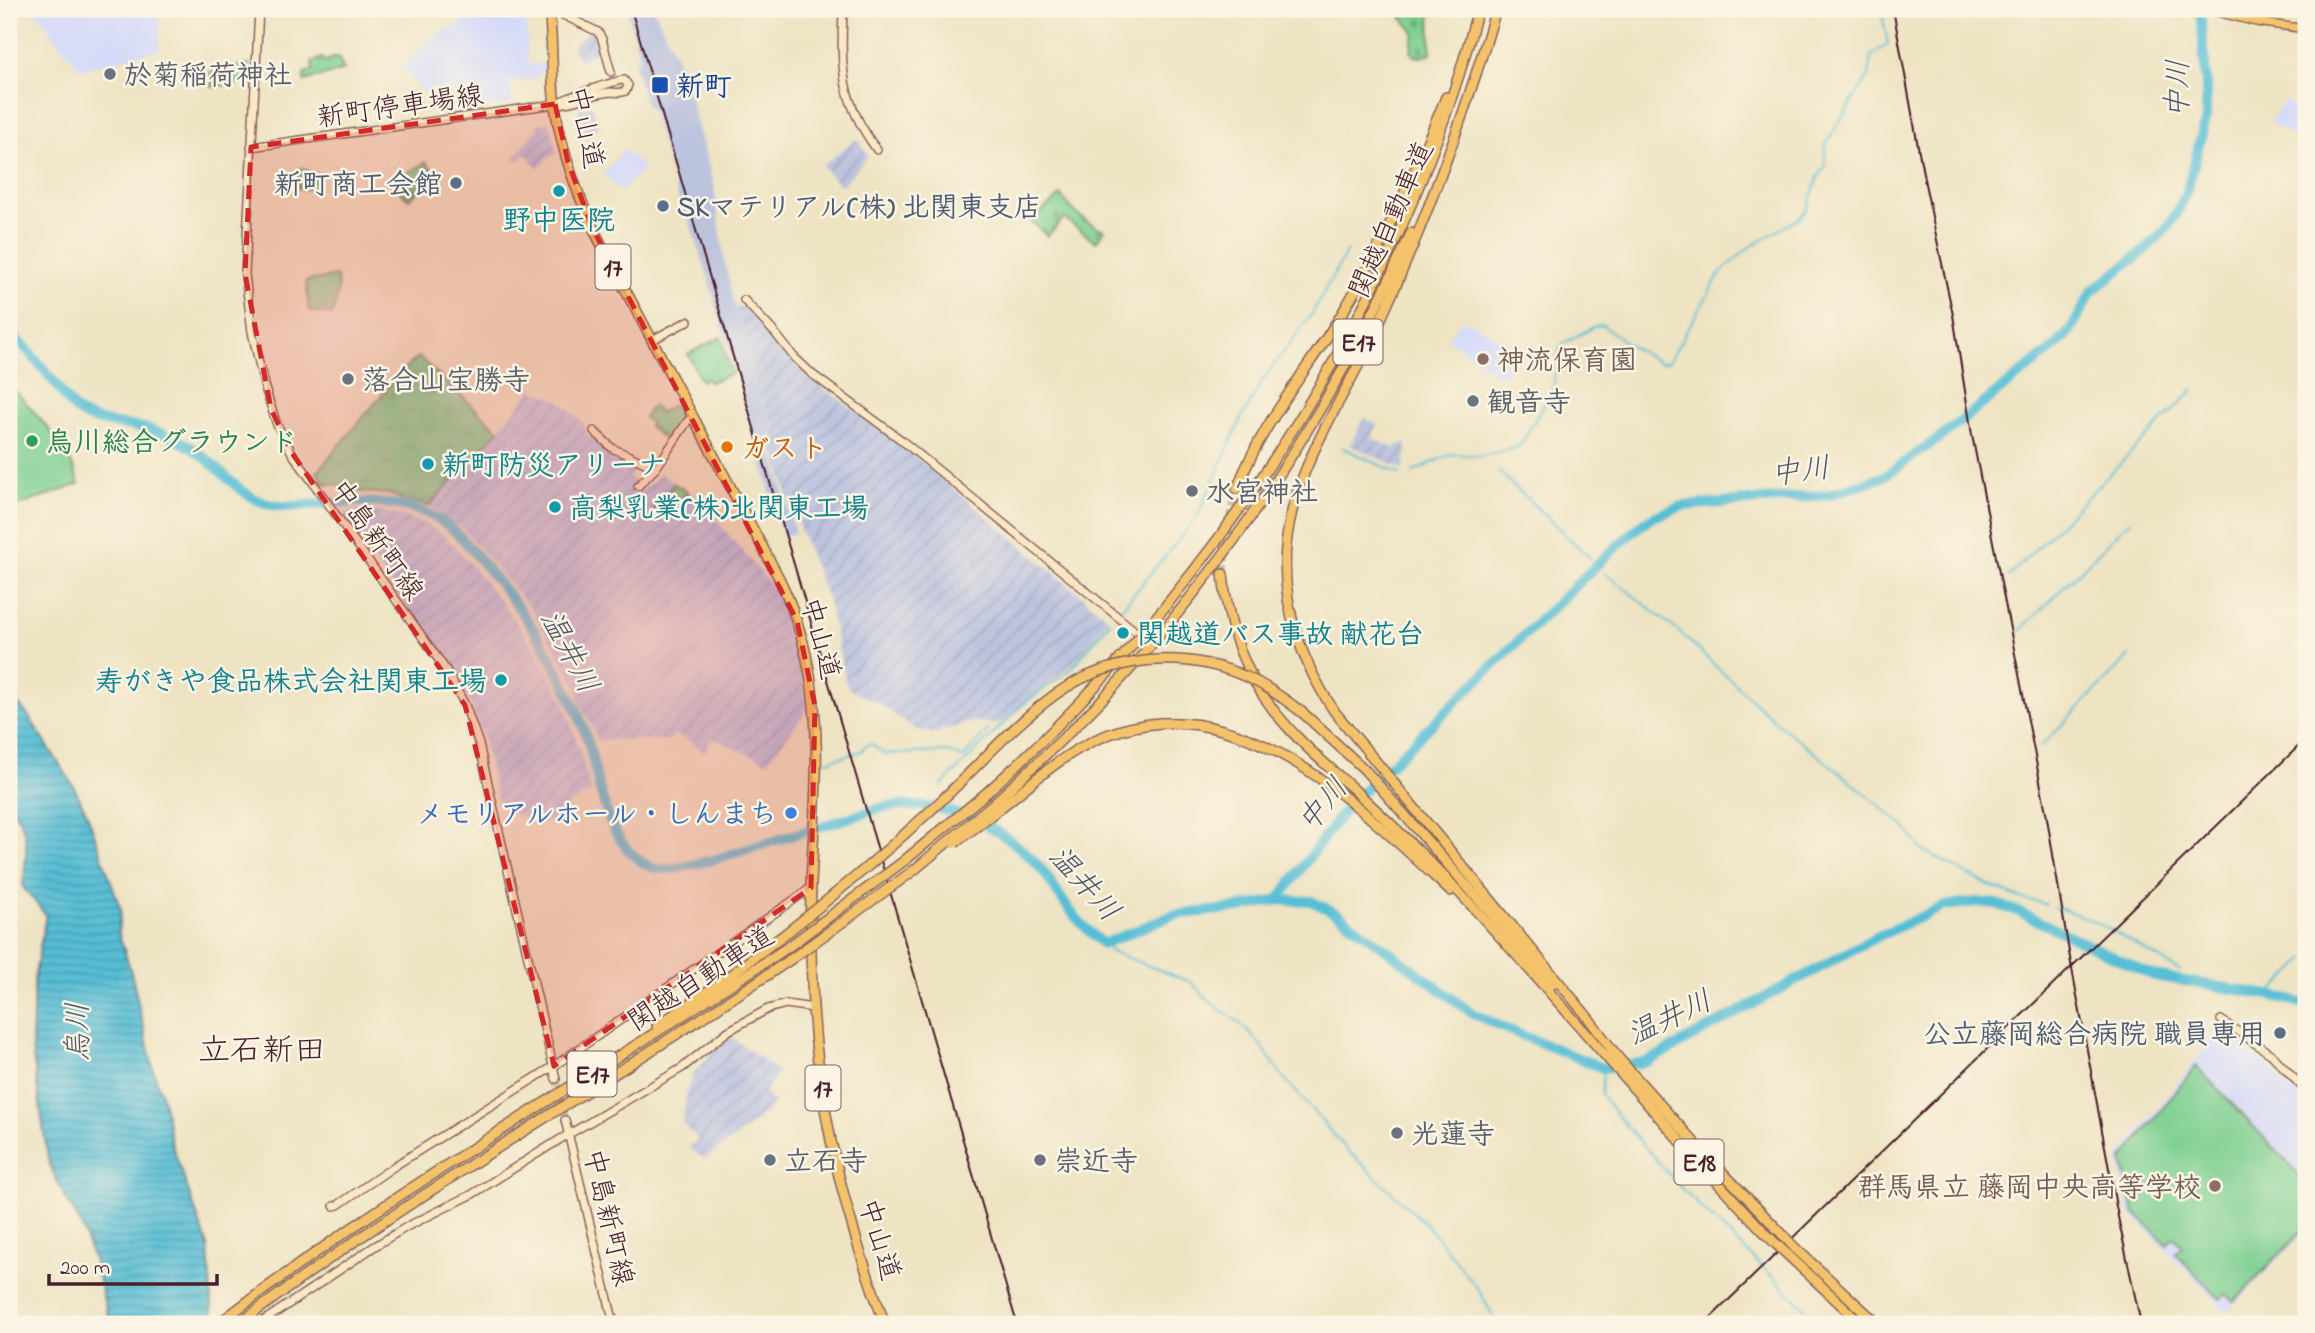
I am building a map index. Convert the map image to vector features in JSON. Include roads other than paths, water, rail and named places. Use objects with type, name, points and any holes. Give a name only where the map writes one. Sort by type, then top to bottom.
[{"type":"highway","name":"関越自動車道","points":[[239,1324],[331,1257],[794,957],[900,885],[996,806],[1081,722],[1144,653],[1222,556],[1278,475],[1326,398],[1367,325],[1410,236],[1443,158],[1494,9]]},
{"type":"highway","points":[[1494,9],[1458,126],[1408,256],[1374,333],[1312,456],[1297,493],[1286,544],[1286,578],[1290,613],[1299,646],[1314,679],[1334,711],[1517,950]]},
{"type":"highway","name":"中山道","points":[[550,10],[555,104],[579,197],[592,227],[779,578],[802,635],[812,676],[817,750],[811,888],[813,1008],[836,1163],[859,1252],[885,1324]]},
{"type":"highway","name":"関越自動車道","points":[[218,1324],[325,1246],[393,1201],[791,945],[904,861],[984,795],[1070,713],[1145,630],[1242,506],[1293,429],[1339,350],[1380,270],[1415,192],[1447,110],[1477,13]]},
{"type":"highway","points":[[1237,489],[1259,440],[1325,340],[1378,247],[1420,161],[1477,13]]},
{"type":"highway","points":[[1223,573],[1228,613],[1240,654],[1256,686],[1275,712],[1304,744],[1424,856],[1527,961]]},
{"type":"highway","points":[[393,1201],[475,1143],[691,1003],[789,931],[901,838],[1044,704],[1074,683],[1125,664],[1175,659],[1202,662],[1260,683],[1303,713],[1365,770],[1527,961]]},
{"type":"highway","points":[[996,806],[1072,753],[1127,729],[1168,723],[1211,727],[1243,735],[1293,761],[1361,812],[1517,950]]},
{"type":"highway","name":"E18","points":[[1527,961],[1541,984],[1700,1164],[1792,1251],[1878,1324]]},
{"type":"highway","name":"E18","points":[[1527,961],[1638,1079],[1778,1238]]},
{"type":"highway","name":"E18","points":[[1792,1251],[1863,1324]]},
{"type":"main road","points":[[2205,9],[2256,22],[2306,29]]},
{"type":"street","name":"中島新町線","points":[[258,9],[245,267],[253,338],[277,425],[292,453],[323,498],[446,670],[468,713],[482,759],[556,1080]]},
{"type":"street","points":[[843,9],[842,64],[847,93],[855,115],[877,150]]},
{"type":"street","points":[[550,10],[598,32],[611,72]]},
{"type":"street","points":[[619,79],[628,85],[626,91],[621,93],[608,92],[568,104],[555,104],[566,97],[607,86],[619,79]]},
{"type":"street","name":"新町停車場線","points":[[251,147],[555,104]]},
{"type":"street","points":[[744,300],[812,374],[900,439],[1134,630]]},
{"type":"street","points":[[652,340],[688,321]]},
{"type":"street","points":[[638,486],[656,468],[692,417]]},
{"type":"street","points":[[594,431],[612,448],[656,468]]},
{"type":"street","points":[[334,1206],[554,1066],[811,888]]},
{"type":"street","points":[[259,1324],[338,1269],[408,1226],[471,1195],[682,1068],[724,1034],[768,1009],[786,1004],[813,1008]]},
{"type":"street","points":[[2221,1020],[2272,1055],[2306,1091]]},
{"type":"street","name":"中島新町線","points":[[565,1120],[614,1324]]},
{"type":"water","name":"烏川","points":[[9,693],[27,714],[73,785],[87,814],[121,910],[118,931],[131,972],[172,1145],[208,1246],[213,1324],[110,1324],[95,1265],[80,1222],[49,1163],[32,1049],[34,979],[46,915],[23,887],[25,834],[17,814],[9,804]]},
{"type":"waterway","points":[[1413,472],[1451,454],[1482,456],[1521,444],[1553,390],[1557,358],[1562,344],[1596,326],[1603,325],[1632,347],[1661,363],[1669,361],[1721,272],[1750,247],[1799,218],[1807,209],[1818,177],[1825,167],[1825,145],[1869,75],[1871,56],[1888,44],[1882,14],[1884,9]]},
{"type":"waterway","name":"中川","points":[[1278,900],[1346,808],[1642,524],[1682,506],[1828,495],[1883,477],[1942,436],[2056,346],[2071,330],[2092,291],[2144,251],[2167,228],[2179,209],[2187,190],[2206,118],[2206,79],[2200,9]]},
{"type":"waterway","points":[[1169,552],[1198,515],[1242,417],[1263,380],[1313,312],[1347,251]]},
{"type":"waterway","name":"温井川","points":[[9,331],[81,414],[97,420],[148,429],[183,443],[257,500],[281,506],[358,502],[397,505],[415,509],[449,526],[500,584],[544,646],[583,726],[612,824],[620,840],[632,854],[654,868],[669,869],[709,861],[884,807],[928,807],[971,819],[1010,840],[1044,873],[1064,903],[1103,944],[1173,915],[1238,908],[1278,900],[1311,901],[1338,914],[1472,1013],[1603,1068],[1647,1062],[1872,939],[1945,906],[1977,902],[1996,904],[2017,911],[2154,976],[2269,995],[2306,1004]]},
{"type":"waterway","points":[[2009,576],[2194,389]]},
{"type":"waterway","points":[[1343,448],[1400,474]]},
{"type":"waterway","points":[[1499,472],[1590,558]]},
{"type":"waterway","points":[[2019,632],[2131,520]]},
{"type":"waterway","points":[[1122,608],[1167,554]]},
{"type":"waterway","name":"中川","points":[[1594,562],[1600,568]]},
{"type":"waterway","name":"中川","points":[[1598,563],[1602,567]]},
{"type":"waterway","points":[[1605,573],[1678,631],[1776,722],[1905,827],[1922,850],[1980,881],[2020,898],[2046,904]]},
{"type":"waterway","points":[[941,786],[1022,705],[1070,670],[1110,622]]},
{"type":"waterway","points":[[2041,746],[2130,656]]},
{"type":"waterway","points":[[827,761],[862,751],[865,746],[871,744],[885,754],[948,752],[963,758],[989,729]]},
{"type":"waterway","name":"温井川","points":[[919,805],[924,801]]},
{"type":"waterway","points":[[2054,907],[2103,926],[2180,971]]},
{"type":"waterway","points":[[1103,944],[1112,952],[1191,982],[1210,1002],[1236,1020],[1256,1039],[1285,1079],[1345,1148],[1428,1226],[1480,1292],[1497,1324]]},
{"type":"waterway","points":[[2269,995],[2306,958]]},
{"type":"waterway","points":[[2222,1029],[2269,1061],[2306,1099]]},
{"type":"waterway","points":[[1603,1068],[1601,1094],[1616,1114],[1682,1189],[1821,1324]]},
{"type":"tunnel","points":[[1223,574],[1226,537],[1237,489]]},
{"type":"tunnel","points":[[556,1079],[565,1120]]},
{"type":"railway","points":[[631,9],[1017,1324]]},
{"type":"railway","points":[[1893,9],[1924,179],[1953,315],[1972,435],[2046,812],[2118,1217],[2141,1324]]},
{"type":"railway","points":[[1704,1324],[2306,739]]},
{"type":"place","name":"於菊稲荷神社","points":[[110,74]]},
{"type":"place","name":"新町","points":[[660,85]]},
{"type":"place","name":"新町商工会館","points":[[456,183]]},
{"type":"place","name":"野中医院","points":[[559,191]]},
{"type":"place","name":"SKマテリアル(株) 北関東支店","points":[[663,206]]},
{"type":"place","name":"神流保育園","points":[[1483,359]]},
{"type":"place","name":"落合山宝勝寺","points":[[348,379]]},
{"type":"place","name":"観音寺","points":[[1473,401]]},
{"type":"place","name":"烏川総合グラウンド","points":[[32,441]]},
{"type":"place","name":"ガスト","points":[[727,447]]},
{"type":"place","name":"新町防災アリーナ","points":[[428,464]]},
{"type":"place","name":"水宮神社","points":[[1192,491]]},
{"type":"place","name":"高梨乳業(株)北関東工場","points":[[555,507]]},
{"type":"place","name":"関越道バス事故 献花台","points":[[1123,633]]},
{"type":"place","name":"寿がきや食品株式会社関東工場","points":[[501,680]]},
{"type":"place","name":"メモリアルホール・しんまち","points":[[791,813]]},
{"type":"place","name":"公立藤岡総合病院 職員専用","points":[[2280,1033]]},
{"type":"place","name":"光蓮寺","points":[[1397,1133]]},
{"type":"place","name":"立石寺","points":[[770,1160]]},
{"type":"place","name":"崇近寺","points":[[1040,1160]]},
{"type":"place","name":"群馬県立 藤岡中央高等学校","points":[[2215,1186]]},
{"type":"district","name":"立石新田","points":[[262,1049]]}]
